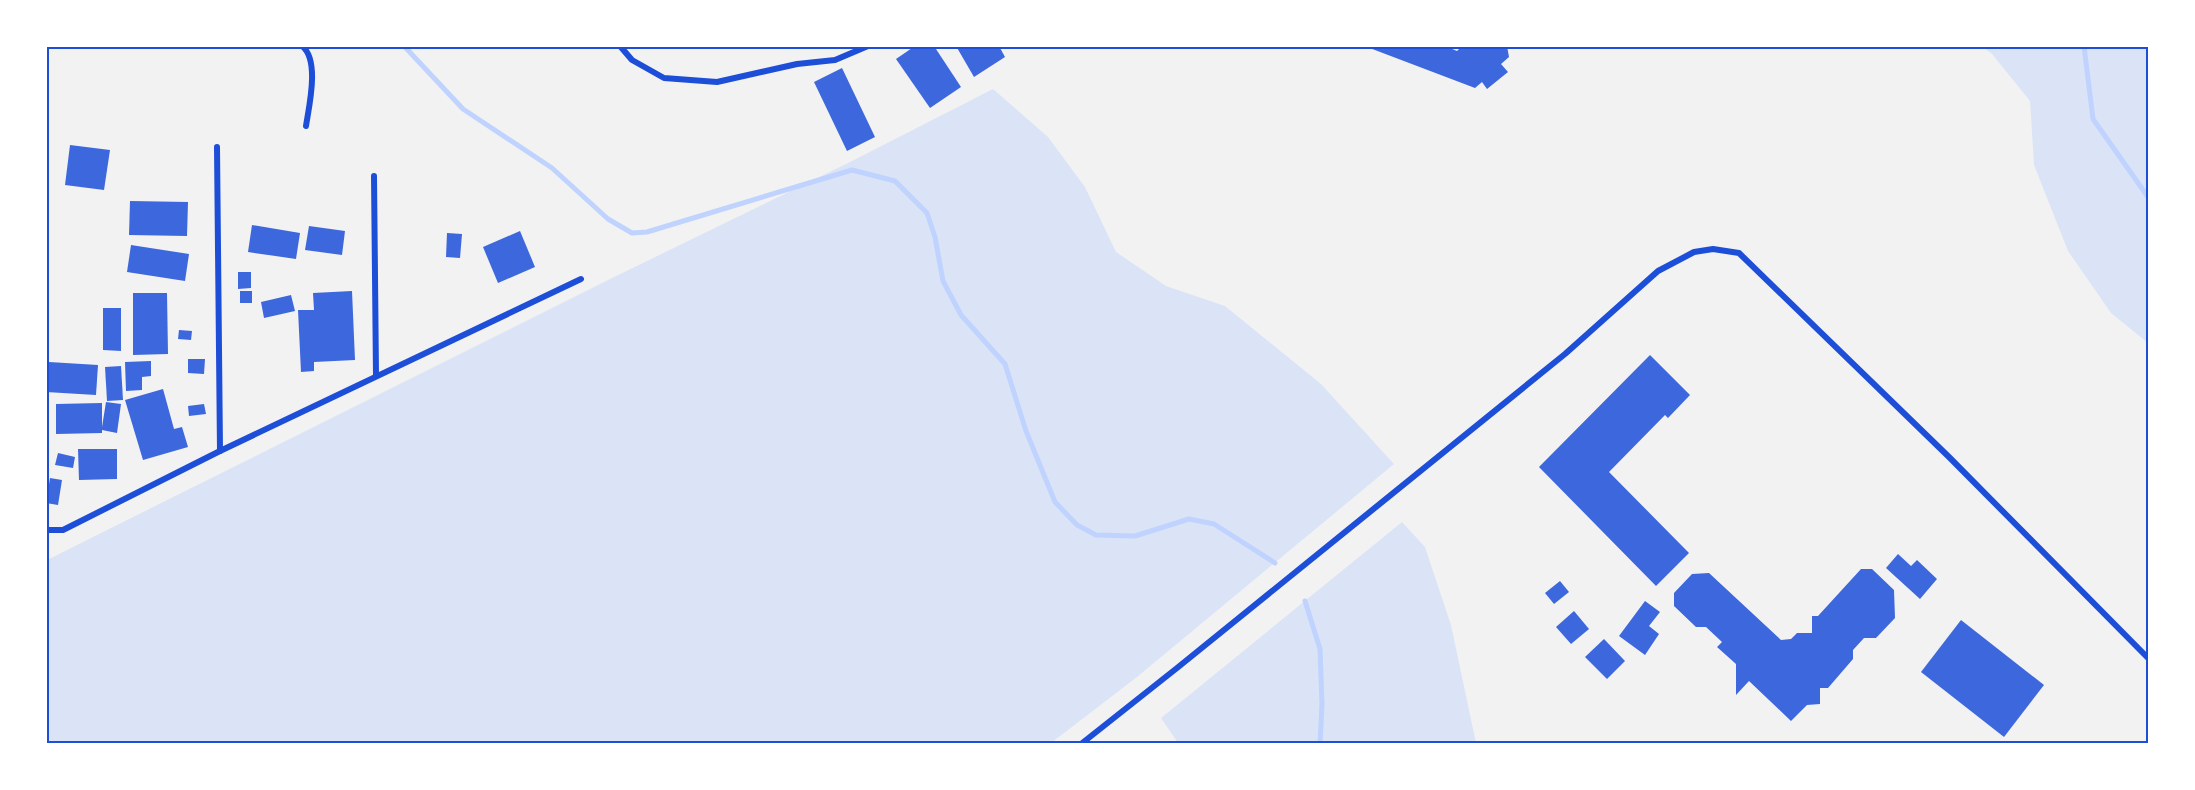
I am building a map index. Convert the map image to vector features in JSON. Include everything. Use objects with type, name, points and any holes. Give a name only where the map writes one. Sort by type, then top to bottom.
[{"type":"street","points":[[302,46],[307,50],[312,68],[306,126]]},
{"type":"street","points":[[620,46],[632,60],[664,78],[717,82],[797,64],[835,60],[868,46]]},
{"type":"street","points":[[217,147],[220,451]]},
{"type":"street","points":[[374,176],[376,376]]},
{"type":"street","points":[[1081,744],[1565,354],[1658,271],[1694,252],[1713,249],[1739,253],[1957,465],[2148,658]]},
{"type":"street","points":[[46,530],[63,530],[220,451],[581,279]]},
{"type":"shaded area","points":[[1983,47],[2148,47],[2148,343],[2111,313],[2068,251],[2034,165],[2030,101],[1992,54]]},
{"type":"shaded area","points":[[993,89],[1048,137],[1085,187],[1116,252],[1166,286],[1225,306],[1321,384],[1394,464],[1137,677],[1051,743],[47,743],[47,560]]},
{"type":"shaded area","points":[[1402,522],[1425,547],[1451,625],[1476,743],[1178,743],[1161,718]]},
{"type":"building","points":[[915,46],[934,46],[961,87],[930,108],[896,59]]},
{"type":"building","points":[[956,46],[999,46],[1005,57],[974,77]]},
{"type":"building","points":[[1445,46],[1457,51],[1462,46],[1507,46],[1509,57],[1501,64],[1508,72],[1487,89],[1482,82],[1475,88],[1367,47]]},
{"type":"building","points":[[842,68],[875,137],[847,151],[814,82]]},
{"type":"building","points":[[70,145],[110,150],[104,190],[65,185]]},
{"type":"building","points":[[130,201],[188,202],[187,236],[129,235]]},
{"type":"building","points":[[252,225],[300,233],[296,259],[248,252]]},
{"type":"building","points":[[309,226],[345,231],[342,255],[305,250]]},
{"type":"building","points":[[520,231],[535,267],[498,283],[483,247]]},
{"type":"building","points":[[447,233],[462,234],[460,258],[446,257]]},
{"type":"building","points":[[131,245],[189,254],[185,281],[127,272]]},
{"type":"building","points":[[238,272],[251,272],[251,288],[238,289]]},
{"type":"building","points":[[240,291],[252,291],[252,303],[240,303]]},
{"type":"building","points":[[352,291],[355,360],[314,362],[314,371],[301,372],[298,310],[314,310],[313,293]]},
{"type":"building","points":[[133,293],[167,293],[168,354],[133,355]]},
{"type":"building","points":[[291,295],[295,311],[264,318],[261,302]]},
{"type":"building","points":[[103,308],[121,308],[121,351],[103,350]]},
{"type":"building","points":[[179,330],[192,331],[191,340],[178,339]]},
{"type":"building","points":[[1650,355],[1690,395],[1668,418],[1665,415],[1609,472],[1689,553],[1656,586],[1539,467]]},
{"type":"building","points":[[188,359],[205,359],[204,374],[188,373]]},
{"type":"building","points":[[151,361],[151,376],[142,377],[142,390],[126,391],[125,362]]},
{"type":"building","points":[[49,362],[98,365],[96,395],[46,392]]},
{"type":"building","points":[[121,366],[123,400],[107,401],[105,367]]},
{"type":"building","points":[[163,389],[174,429],[182,427],[188,447],[143,460],[125,400]]},
{"type":"building","points":[[106,402],[121,404],[117,433],[102,430],[102,433],[56,434],[56,404],[102,403],[102,427]]},
{"type":"building","points":[[204,404],[206,414],[189,416],[188,406]]},
{"type":"building","points":[[78,449],[117,449],[117,479],[79,480]]},
{"type":"building","points":[[58,453],[75,457],[73,468],[55,465]]},
{"type":"building","points":[[50,478],[62,480],[58,505],[46,503]]},
{"type":"building","points":[[1898,554],[1911,566],[1917,560],[1937,579],[1920,599],[1886,568]]},
{"type":"building","points":[[1861,569],[1872,569],[1894,590],[1895,618],[1876,638],[1864,638],[1853,650],[1853,659],[1828,688],[1820,688],[1820,704],[1807,705],[1791,721],[1749,681],[1736,695],[1736,664],[1717,647],[1722,642],[1706,627],[1696,627],[1674,606],[1674,593],[1692,574],[1709,573],[1781,640],[1791,639],[1797,633],[1812,633],[1812,616],[1818,616]]},
{"type":"building","points":[[1560,581],[1569,592],[1554,604],[1545,593]]},
{"type":"building","points":[[1645,601],[1660,612],[1649,626],[1659,634],[1645,655],[1619,636]]},
{"type":"building","points":[[1574,611],[1589,629],[1571,644],[1556,627]]},
{"type":"building","points":[[1961,620],[2044,685],[2004,737],[1921,672]]},
{"type":"building","points":[[1604,639],[1625,661],[1607,679],[1585,657]]},
{"type":"waterway","points":[[404,46],[463,109],[552,168],[608,219],[632,233],[647,232],[852,170],[895,181],[927,213],[935,237],[943,281],[961,315],[1005,364],[1026,431],[1055,502],[1077,525],[1096,535],[1135,536],[1189,519],[1214,524],[1275,563]]},
{"type":"waterway","points":[[2084,46],[2093,119],[2148,197]]},
{"type":"waterway","points":[[1305,601],[1320,649],[1322,704],[1320,744]]}]
